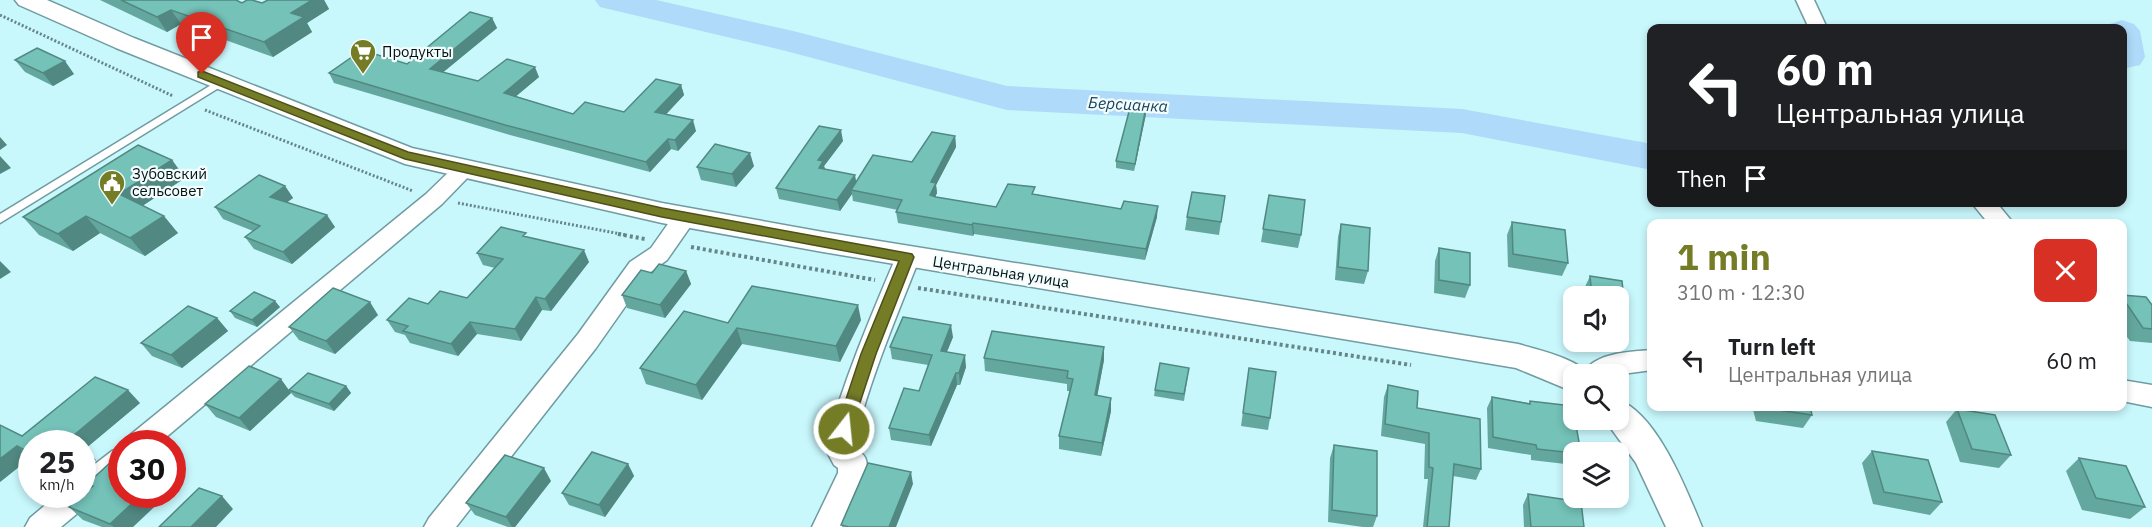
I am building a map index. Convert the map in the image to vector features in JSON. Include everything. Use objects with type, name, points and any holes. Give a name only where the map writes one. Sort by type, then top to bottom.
[{"type":"street","name":"Центральная улица","points":[[27,0],[221,82],[405,155],[464,170],[685,217],[908,257],[1518,356],[1563,372]]},
{"type":"street","points":[[1805,0],[1816,24]]},
{"type":"street","points":[[156,430],[434,199],[464,170]]},
{"type":"street","points":[[1987,207],[1998,219]]},
{"type":"street","points":[[440,527],[587,341],[639,268],[658,254],[685,217]]},
{"type":"street","points":[[827,527],[852,473],[853,462],[844,457],[839,448],[849,409],[868,354],[908,257]]},
{"type":"street","points":[[1619,364],[1647,360]]},
{"type":"street","points":[[2127,391],[2152,396]]},
{"type":"street","points":[[1629,424],[1637,432],[1654,459],[1684,527]]},
{"type":"street","points":[[96,480],[108,470]]},
{"type":"street","points":[[40,527],[63,508]]},
{"type":"lane","points":[[0,219],[221,82]]},
{"type":"path","points":[[0,15],[187,103]]},
{"type":"building","points":[[121,0],[236,0],[242,3],[252,0],[262,3],[268,0],[312,0],[291,13],[304,17],[264,42],[171,10],[157,17]]},
{"type":"building","points":[[470,12],[492,18],[430,69],[478,81],[507,59],[535,67],[504,93],[573,114],[585,102],[624,112],[656,79],[681,85],[655,112],[693,120],[675,140],[668,139],[646,162],[505,125],[329,73],[362,50],[407,64]]},
{"type":"building","points":[[37,48],[65,61],[43,73],[15,60]]},
{"type":"building","points":[[1131,104],[1146,107],[1135,164],[1116,161]]},
{"type":"building","points":[[819,126],[841,130],[818,160],[823,161],[819,168],[855,175],[837,200],[776,188]]},
{"type":"building","points":[[932,132],[955,136],[931,182],[936,183],[930,195],[996,207],[1008,184],[1035,187],[1032,194],[1121,209],[1124,201],[1158,206],[1146,249],[896,212],[902,200],[851,190],[873,155],[912,162]]},
{"type":"building","points":[[715,144],[750,153],[732,174],[697,167]]},
{"type":"building","points":[[138,145],[172,160],[119,194],[164,216],[130,238],[86,216],[58,234],[23,217]]},
{"type":"building","points":[[259,175],[285,186],[270,197],[327,215],[283,252],[245,237],[260,226],[215,207]]},
{"type":"building","points":[[1192,192],[1225,196],[1221,222],[1187,217]]},
{"type":"building","points":[[1269,195],[1305,200],[1301,235],[1263,229]]},
{"type":"building","points":[[1512,222],[1565,230],[1568,263],[1513,254]]},
{"type":"building","points":[[1341,224],[1370,228],[1368,271],[1338,267]]},
{"type":"building","points":[[501,227],[526,233],[523,236],[584,250],[545,299],[536,297],[515,329],[470,322],[451,344],[403,331],[408,326],[387,320],[409,298],[428,304],[440,291],[467,298],[503,259],[477,253]]},
{"type":"building","points":[[1439,248],[1470,253],[1470,285],[1439,280]]},
{"type":"building","points":[[659,264],[686,271],[660,305],[622,295],[641,270],[652,273]]},
{"type":"building","points":[[1590,276],[1622,281],[1623,286],[1591,286]]},
{"type":"building","points":[[752,286],[858,305],[836,346],[737,328],[696,385],[640,368],[684,311],[728,323]]},
{"type":"building","points":[[333,288],[370,302],[326,341],[289,327]]},
{"type":"building","points":[[254,292],[275,301],[252,320],[230,311]]},
{"type":"building","points":[[2127,295],[2146,297],[2152,305],[2152,329],[2143,328],[2127,304]]},
{"type":"building","points":[[188,306],[217,318],[171,355],[141,343]]},
{"type":"building","points":[[903,317],[951,325],[941,351],[965,355],[959,373],[956,373],[929,435],[889,428],[904,388],[919,391],[932,355],[890,347]]},
{"type":"building","points":[[992,331],[1104,347],[1095,395],[1111,398],[1102,443],[1059,436],[1073,379],[1067,378],[1068,371],[984,358]]},
{"type":"building","points":[[1160,363],[1189,368],[1184,394],[1155,390]]},
{"type":"building","points":[[249,366],[281,379],[239,418],[205,404]]},
{"type":"building","points":[[1249,368],[1276,372],[1270,418],[1243,413]]},
{"type":"building","points":[[308,373],[346,386],[329,404],[289,390]]},
{"type":"building","points":[[95,377],[128,390],[80,430],[29,430]]},
{"type":"building","points":[[1388,385],[1418,391],[1417,408],[1480,419],[1481,469],[1454,464],[1449,527],[1427,527],[1433,468],[1429,467],[1429,433],[1385,424]]},
{"type":"building","points":[[1492,397],[1530,404],[1530,401],[1563,405],[1563,430],[1577,430],[1579,442],[1563,442],[1563,452],[1537,449],[1536,445],[1493,437]]},
{"type":"building","points":[[1785,411],[1811,411],[1812,415]]},
{"type":"building","points":[[1958,411],[1995,415],[2011,455],[1972,449]]},
{"type":"building","points":[[0,425],[18,434],[18,447],[0,459]]},
{"type":"building","points":[[1334,445],[1377,451],[1377,516],[1332,510]]},
{"type":"building","points":[[1872,451],[1928,460],[1942,502],[1884,492]]},
{"type":"building","points":[[592,452],[628,464],[599,505],[562,493]]},
{"type":"building","points":[[505,455],[544,468],[506,517],[466,503]]},
{"type":"building","points":[[2079,458],[2126,466],[2145,507],[2096,498]]},
{"type":"building","points":[[868,463],[911,472],[889,527],[841,525]]},
{"type":"building","points":[[108,465],[108,508],[127,508],[110,524],[71,508],[96,508],[96,476]]},
{"type":"building","points":[[199,488],[222,496],[191,527],[159,527],[178,508],[186,508],[186,501]]},
{"type":"building","points":[[1528,494],[1563,499],[1563,508],[1582,508],[1584,527],[1531,527]]},
{"type":"waterway","name":"Берсианка","points":[[612,0],[793,42],[1007,98],[1462,121],[1647,156]]},
{"type":"place","name":"Продукты","points":[[363,75]]},
{"type":"place","name":"Зубовский сельсовет","points":[[112,206]]},
{"type":"route","points":[[202,74],[405,155],[662,213],[908,257],[868,354],[844,429]]}]
